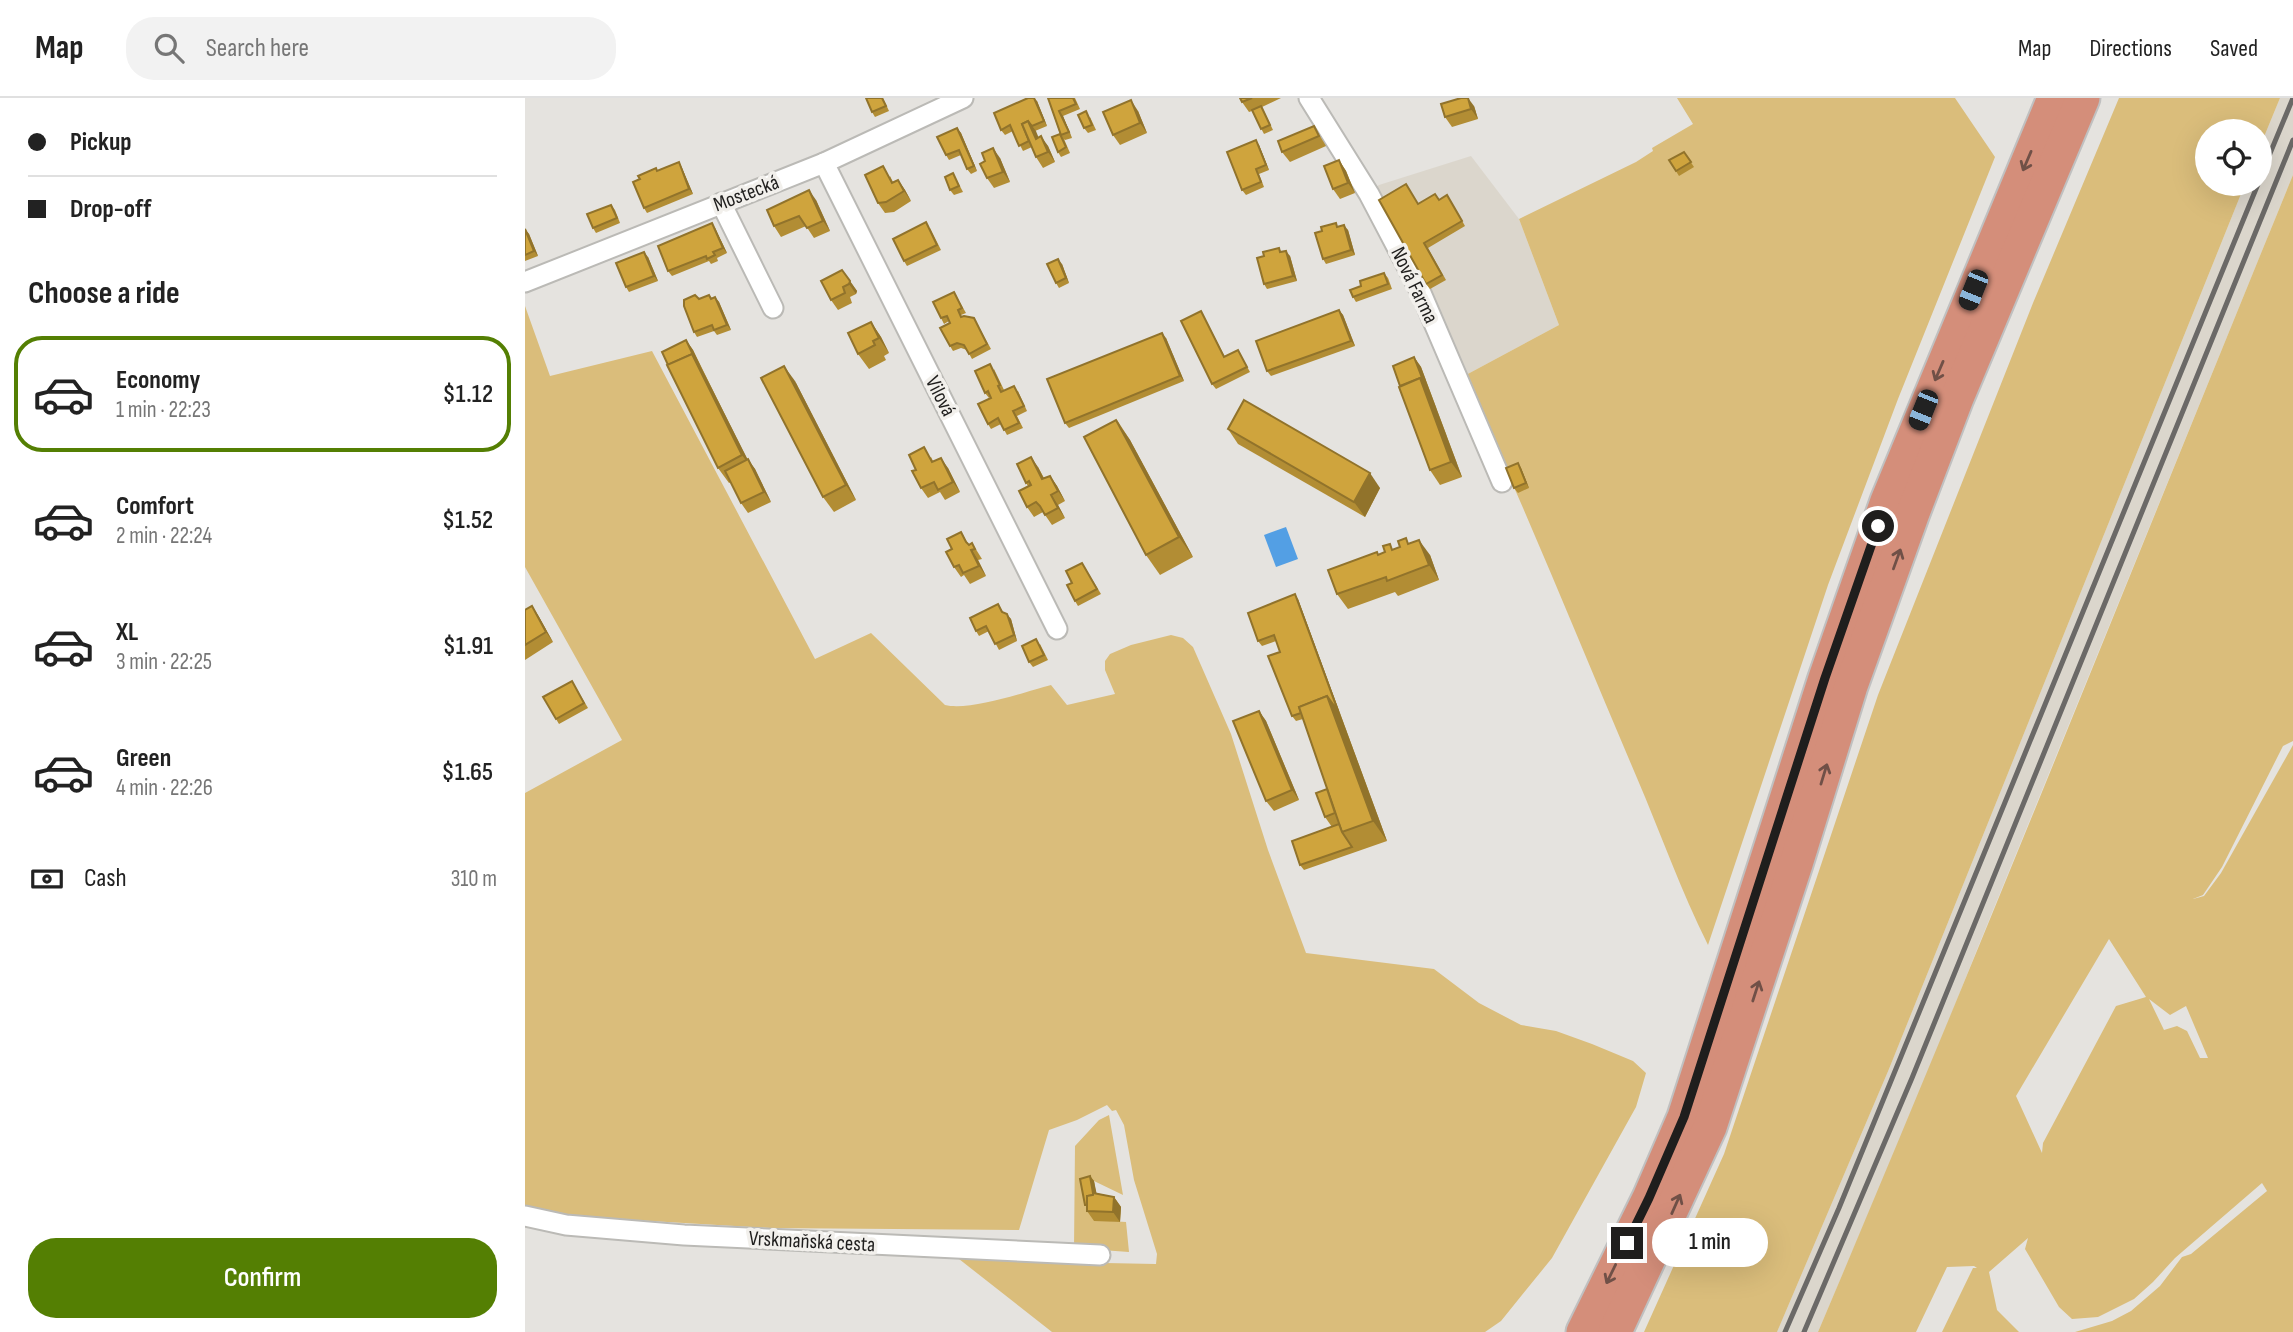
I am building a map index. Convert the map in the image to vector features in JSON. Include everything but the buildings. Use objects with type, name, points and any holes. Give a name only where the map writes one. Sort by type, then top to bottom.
[{"type":"highway","points":[[1583,1332],[1649,1198],[1684,1117],[1825,678],[1887,501],[2054,98]]},
{"type":"highway","points":[[1615,1332],[1710,1127],[1851,685],[1913,513],[1957,398],[2084,98]]},
{"type":"street","name":"Mostecká","points":[[525,282],[824,163],[929,106],[963,98]]},
{"type":"street","name":"Nová Farma","points":[[1309,98],[1369,194],[1421,293],[1502,482]]},
{"type":"street","name":"Vilová","points":[[824,163],[1057,629]]},
{"type":"street","points":[[721,203],[773,308]]},
{"type":"street","name":"Vrskmaňská cesta","points":[[525,1216],[566,1225],[684,1235],[1100,1255]]},
{"type":"shaded area","points":[[1677,98],[1955,98],[1995,157],[1898,399],[1828,585],[1708,945],[1531,526],[1464,376],[1559,325],[1519,219],[1636,162],[1653,151],[1652,148],[1693,124]]},
{"type":"shaded area","points":[[2119,98],[2280,98],[2271,119],[2195,119],[2195,196],[2240,196],[1889,1069],[1777,1332],[1644,1332],[1724,1154],[1878,695],[2033,303]]},
{"type":"shaded area","points":[[2280,98],[2293,98],[2293,175],[1924,1083],[1818,1332],[1777,1332],[1889,1069],[2240,196],[2272,196],[2271,119]]},
{"type":"shaded area","points":[[1471,156],[1519,219],[1559,325],[1464,376],[1372,190],[1379,185]]},
{"type":"shaded area","points":[[2293,175],[2293,741],[2283,746],[2222,867],[2203,895],[2193,899],[2204,896],[2221,873],[2293,745],[2293,1332],[2075,1332],[2112,1321],[2131,1311],[2160,1286],[2182,1257],[2191,1254],[2267,1191],[2262,1183],[2175,1258],[2134,1299],[2098,1317],[2072,1319],[2059,1307],[2025,1249],[2028,1238],[1989,1272],[1997,1310],[2019,1332],[1942,1332],[1973,1268],[1977,1268],[1974,1266],[1947,1267],[1916,1332],[1818,1332],[1998,899]],"holes":[[[2109,939],[2146,997],[2116,1006],[2043,1143],[2042,1153],[2016,1096]],[[2149,999],[2170,1015],[2186,1006],[2208,1058],[2200,1058],[2187,1031],[2177,1026],[2164,1030]]]},
{"type":"shaded area","points":[[525,306],[550,376],[652,351],[815,659],[871,633],[945,705],[983,703],[1051,685],[1067,705],[1115,694],[1105,670],[1105,661],[1110,654],[1131,645],[1171,635],[1183,638],[1193,647],[1231,734],[1268,850],[1306,953],[1434,969],[1479,1003],[1521,1025],[1556,1031],[1592,1044],[1633,1061],[1646,1073],[1636,1107],[1552,1258],[1501,1321],[1485,1332],[1052,1332],[945,1248],[1105,1263],[1156,1264],[1157,1254],[1134,1180],[1124,1125],[1116,1110],[1112,1111],[1107,1105],[1049,1130],[1019,1230],[770,1228],[583,1217],[525,1209],[525,793],[622,740],[525,567]]},
{"type":"shaded area","points":[[1109,1115],[1123,1195],[1094,1181],[1084,1183],[1094,1220],[1126,1222],[1129,1252],[1074,1248],[1075,1146],[1099,1120]]},
{"type":"water","points":[[1286,527],[1298,559],[1276,567],[1264,535]]},
{"type":"railway","points":[[2272,149],[2293,98]]},
{"type":"railway","points":[[1804,1332],[1912,1078],[2293,140]]},
{"type":"railway","points":[[1785,1332],[1839,1208],[2253,196]]},
{"type":"route","points":[[1627,1243],[1684,1117],[1825,678],[1878,526]]}]
